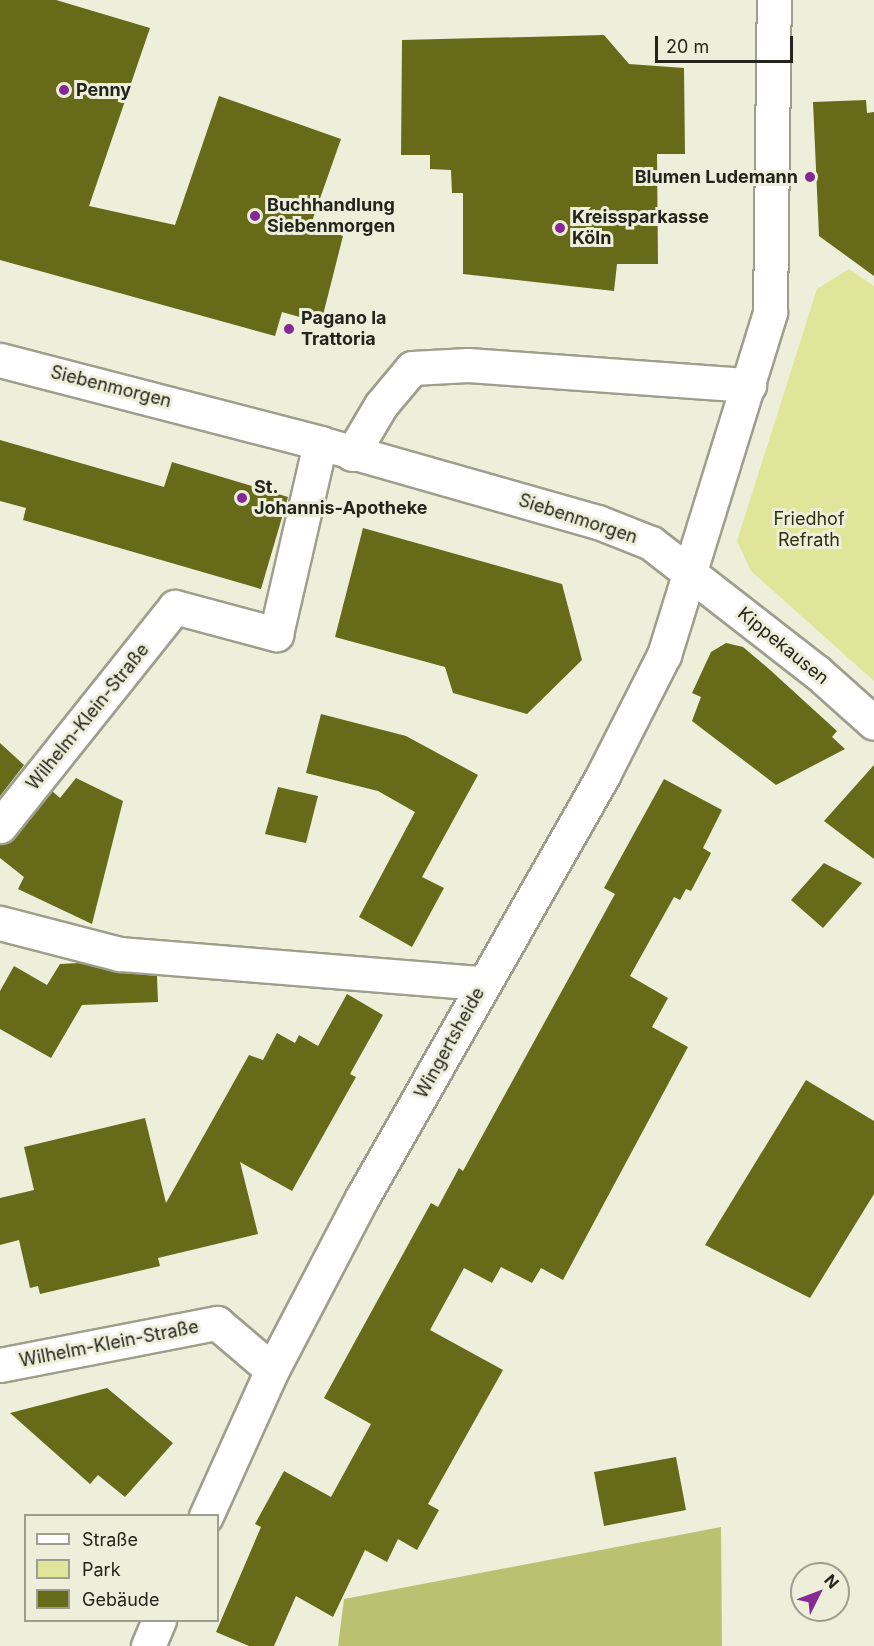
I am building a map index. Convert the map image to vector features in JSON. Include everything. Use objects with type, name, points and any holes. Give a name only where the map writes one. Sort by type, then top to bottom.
[{"type":"street","points":[[690,571],[770,312],[774,266],[774,0]]},
{"type":"street","name":"Siebenmorgen","points":[[1,365],[320,443],[352,454],[598,522],[651,543],[690,571]]},
{"type":"street","points":[[352,454],[381,405],[412,368],[468,365],[749,385]]},
{"type":"street","name":"Wilhelm-Klein-Straße","points":[[0,826],[175,608],[276,634],[320,443]]},
{"type":"street","name":"Kippekausen","points":[[690,571],[874,723]]},
{"type":"street","name":"Wingertsheide","points":[[206,1514],[272,1370],[658,665],[690,571]]},
{"type":"street","points":[[0,923],[120,954],[484,983]]},
{"type":"street","name":"Wilhelm-Klein-Straße","points":[[0,1365],[217,1323],[272,1370]]},
{"type":"street","points":[[148,1646],[158,1622]]},
{"type":"green space","name":"Friedhof Refrath","points":[[849,269],[874,286],[874,681],[751,571],[737,541],[817,289]]},
{"type":"green space","points":[[721,1527],[722,1646],[338,1646],[344,1599]]},
{"type":"building","points":[[0,0],[56,0],[150,28],[89,206],[175,225],[219,96],[341,139],[311,224],[343,236],[321,323],[282,312],[275,336],[0,260]]},
{"type":"building","points":[[604,35],[629,64],[684,68],[685,154],[657,154],[658,264],[617,264],[614,291],[463,274],[463,193],[452,193],[451,170],[430,169],[430,155],[401,155],[402,40]]},
{"type":"building","points":[[866,100],[867,113],[874,112],[874,276],[819,236],[813,102]]},
{"type":"building","points":[[0,440],[164,487],[172,462],[288,497],[261,589],[23,520],[26,508],[0,501]]},
{"type":"building","points":[[363,528],[562,584],[582,660],[527,714],[453,693],[445,667],[335,637]]},
{"type":"building","points":[[726,643],[743,647],[769,669],[837,731],[832,737],[845,749],[776,785],[692,721],[701,697],[692,693],[711,652]]},
{"type":"building","points":[[321,714],[406,736],[478,775],[422,877],[444,888],[412,947],[359,917],[415,812],[378,791],[306,773]]},
{"type":"building","points":[[0,743],[24,765],[0,796]]},
{"type":"building","points":[[874,765],[874,859],[824,821]]},
{"type":"building","points":[[76,778],[123,801],[92,924],[18,889],[24,877],[0,858],[0,844],[15,838],[52,791],[60,798]]},
{"type":"building","points":[[664,779],[722,810],[703,848],[711,853],[691,891],[686,889],[680,900],[674,897],[630,976],[668,998],[652,1027],[688,1047],[563,1280],[541,1268],[532,1283],[501,1267],[492,1283],[464,1268],[430,1330],[503,1370],[428,1504],[439,1510],[417,1550],[398,1539],[387,1562],[365,1550],[333,1617],[296,1596],[274,1646],[249,1646],[216,1632],[261,1527],[255,1524],[284,1471],[331,1497],[371,1424],[324,1398],[431,1203],[438,1207],[459,1168],[463,1171],[615,894],[604,888]]},
{"type":"building","points":[[278,787],[318,796],[306,843],[265,834]]},
{"type":"building","points":[[824,863],[862,883],[823,928],[791,900]]},
{"type":"building","points":[[80,963],[157,976],[158,1002],[82,1005],[51,1058],[0,1029],[0,991],[14,966],[47,985],[60,964]]},
{"type":"building","points":[[347,994],[383,1015],[350,1074],[356,1077],[292,1191],[240,1162],[258,1234],[158,1258],[160,1266],[40,1294],[38,1286],[30,1288],[19,1240],[0,1245],[0,1198],[34,1190],[24,1147],[145,1118],[166,1203],[249,1055],[263,1060],[277,1033],[295,1043],[299,1035],[318,1046]]},
{"type":"building","points":[[806,1080],[874,1121],[874,1194],[810,1298],[705,1245]]},
{"type":"building","points":[[107,1388],[173,1443],[125,1497],[98,1475],[90,1484],[10,1413]]},
{"type":"building","points":[[676,1457],[686,1510],[604,1526],[594,1472]]},
{"type":"place","name":"Penny","points":[[64,90]]},
{"type":"place","name":"Blumen Ludemann","points":[[810,177]]},
{"type":"place","name":"Buchhandlung Siebenmorgen","points":[[255,216]]},
{"type":"place","name":"Kreissparkasse Köln","points":[[560,228]]},
{"type":"place","name":"Pagano la Trattoria","points":[[289,329]]},
{"type":"place","name":"St. Johannis-Apotheke","points":[[242,498]]}]
